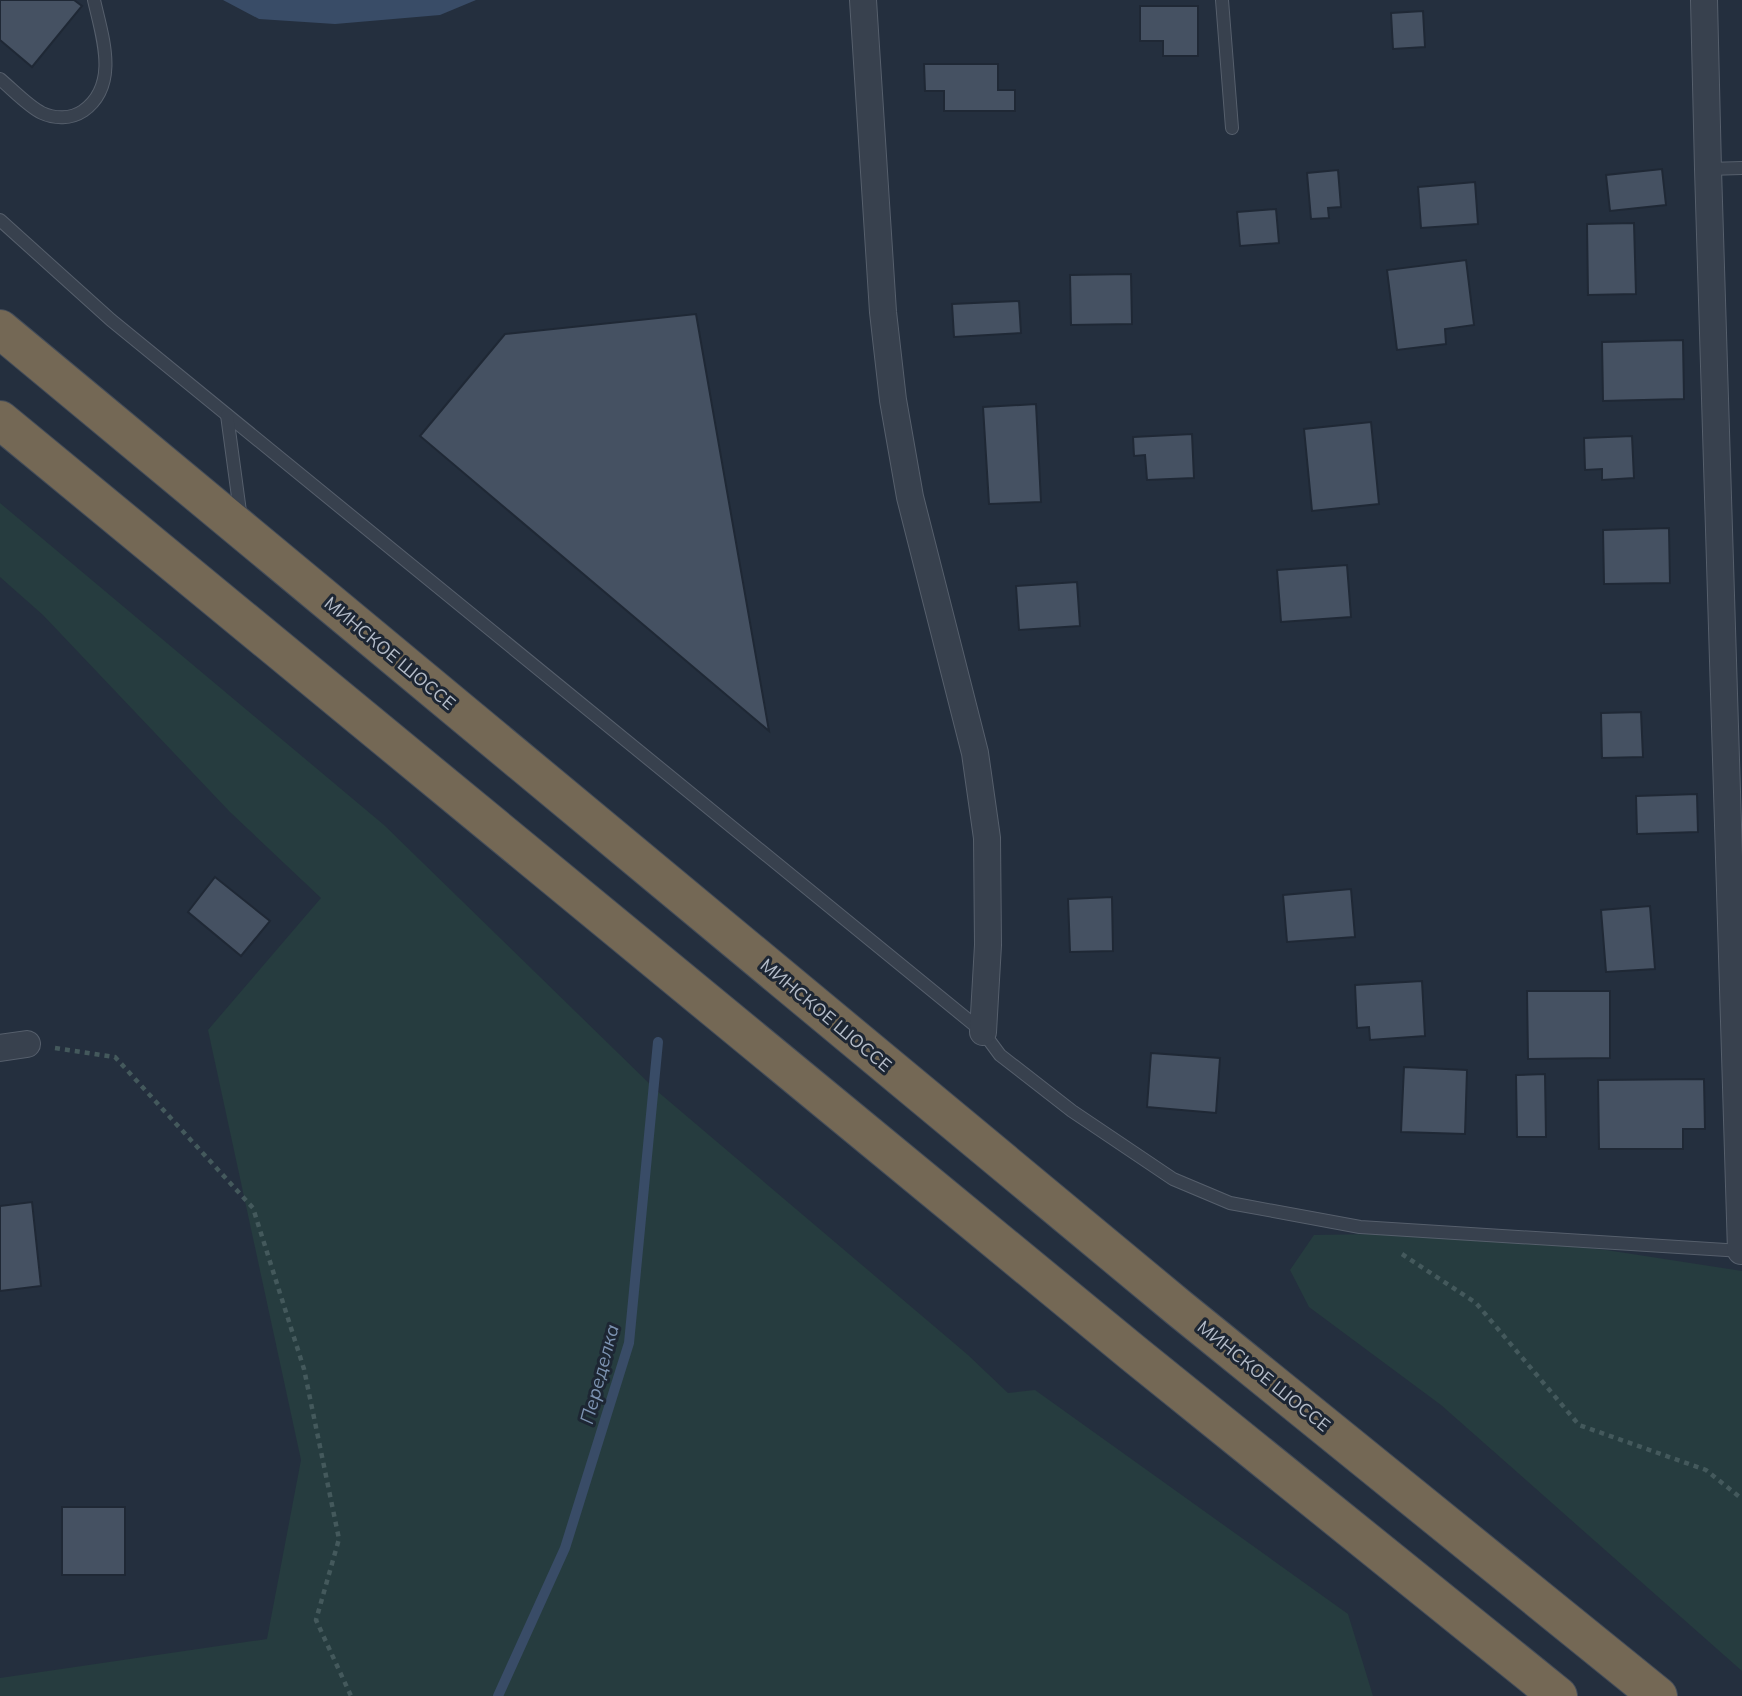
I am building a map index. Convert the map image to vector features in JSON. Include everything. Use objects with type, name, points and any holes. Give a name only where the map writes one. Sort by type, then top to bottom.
[{"type":"highway","name":"МИНСКОЕ ШОССЕ","points":[[0,329],[1179,1308],[1658,1696]]},
{"type":"highway","points":[[0,420],[1133,1353],[1558,1696]]},
{"type":"street","points":[[863,0],[883,312],[893,400],[910,496],[975,753],[987,838],[988,945],[983,1032]]},
{"type":"street","points":[[1704,0],[1741,1251]]},
{"type":"street","points":[[0,1048],[27,1044]]},
{"type":"lane","points":[[0,79],[41,113],[52,117],[65,118],[80,113],[91,105],[99,94],[107,60],[94,0]]},
{"type":"lane","points":[[1222,0],[1232,128]]},
{"type":"lane","points":[[1708,169],[1742,168]]},
{"type":"lane","points":[[0,220],[111,320],[983,1032],[1000,1055],[1072,1111],[1173,1179],[1230,1203],[1360,1227],[1741,1251]]},
{"type":"lane","points":[[227,415],[242,531]]},
{"type":"path","points":[[27,1044],[116,1057],[253,1208],[304,1369],[339,1539],[316,1620],[351,1696]]},
{"type":"path","points":[[1360,1227],[1476,1303],[1579,1425],[1706,1470],[1742,1499]]},
{"type":"green space","points":[[0,503],[384,825],[657,1091],[968,1355],[1008,1393],[1035,1390],[1348,1614],[1373,1696],[0,1696],[0,1678],[267,1639],[301,1460],[208,1030],[321,898],[230,812],[43,615],[0,577]]},
{"type":"green space","points":[[1433,1233],[1606,1250],[1742,1271],[1742,1671],[1441,1405],[1309,1307],[1290,1270],[1314,1235]]},
{"type":"water","points":[[223,0],[476,0],[440,15],[335,24],[259,19]]},
{"type":"building","points":[[0,0],[74,0],[82,6],[32,67],[0,40]]},
{"type":"building","points":[[1140,6],[1198,6],[1198,56],[1163,56],[1163,41],[1140,41]]},
{"type":"building","points":[[1423,11],[1425,47],[1393,49],[1391,13]]},
{"type":"building","points":[[924,64],[998,64],[998,90],[1015,90],[1015,111],[944,111],[944,91],[925,91]]},
{"type":"building","points":[[1662,169],[1666,205],[1610,211],[1606,175]]},
{"type":"building","points":[[1338,170],[1341,207],[1328,208],[1329,218],[1311,219],[1307,173]]},
{"type":"building","points":[[1475,182],[1478,224],[1421,228],[1418,187]]},
{"type":"building","points":[[1276,209],[1279,243],[1240,246],[1237,212]]},
{"type":"building","points":[[1634,223],[1636,294],[1588,295],[1587,224]]},
{"type":"building","points":[[1466,260],[1474,325],[1445,329],[1446,344],[1397,350],[1387,270]]},
{"type":"building","points":[[1131,274],[1132,324],[1071,325],[1070,275]]},
{"type":"building","points":[[1019,301],[1021,333],[954,337],[952,304]]},
{"type":"building","points":[[696,314],[769,731],[420,436],[505,334]]},
{"type":"building","points":[[1683,340],[1684,399],[1603,401],[1602,342]]},
{"type":"building","points":[[1036,404],[1041,502],[989,504],[983,407]]},
{"type":"building","points":[[1371,422],[1379,504],[1312,511],[1304,429]]},
{"type":"building","points":[[1192,434],[1194,478],[1147,480],[1145,455],[1134,456],[1133,437]]},
{"type":"building","points":[[1632,436],[1634,478],[1602,480],[1602,469],[1585,470],[1584,438]]},
{"type":"building","points":[[1669,528],[1670,583],[1604,584],[1603,530]]},
{"type":"building","points":[[1347,565],[1351,617],[1281,622],[1277,570]]},
{"type":"building","points":[[1077,582],[1080,626],[1019,630],[1016,586]]},
{"type":"building","points":[[1641,712],[1643,757],[1602,758],[1601,713]]},
{"type":"building","points":[[1697,794],[1698,832],[1637,834],[1636,796]]},
{"type":"building","points":[[215,877],[270,921],[241,956],[188,912]]},
{"type":"building","points":[[1351,889],[1355,937],[1287,942],[1283,895]]},
{"type":"building","points":[[1112,897],[1113,951],[1070,952],[1068,899]]},
{"type":"building","points":[[1650,906],[1655,969],[1606,972],[1601,910]]},
{"type":"building","points":[[1422,981],[1425,1036],[1370,1040],[1369,1027],[1357,1028],[1355,985]]},
{"type":"building","points":[[1527,991],[1610,991],[1610,1058],[1528,1059]]},
{"type":"building","points":[[1151,1053],[1220,1058],[1216,1113],[1147,1107]]},
{"type":"building","points":[[1404,1067],[1467,1070],[1465,1134],[1401,1132]]},
{"type":"building","points":[[1545,1074],[1546,1137],[1517,1137],[1516,1075]]},
{"type":"building","points":[[1704,1079],[1705,1129],[1683,1129],[1683,1149],[1599,1149],[1598,1080]]},
{"type":"building","points":[[32,1202],[41,1286],[0,1291],[0,1206]]},
{"type":"building","points":[[62,1507],[125,1507],[125,1575],[62,1575]]},
{"type":"waterway","name":"Переделка","points":[[498,1696],[565,1548],[629,1343],[658,1042]]}]
